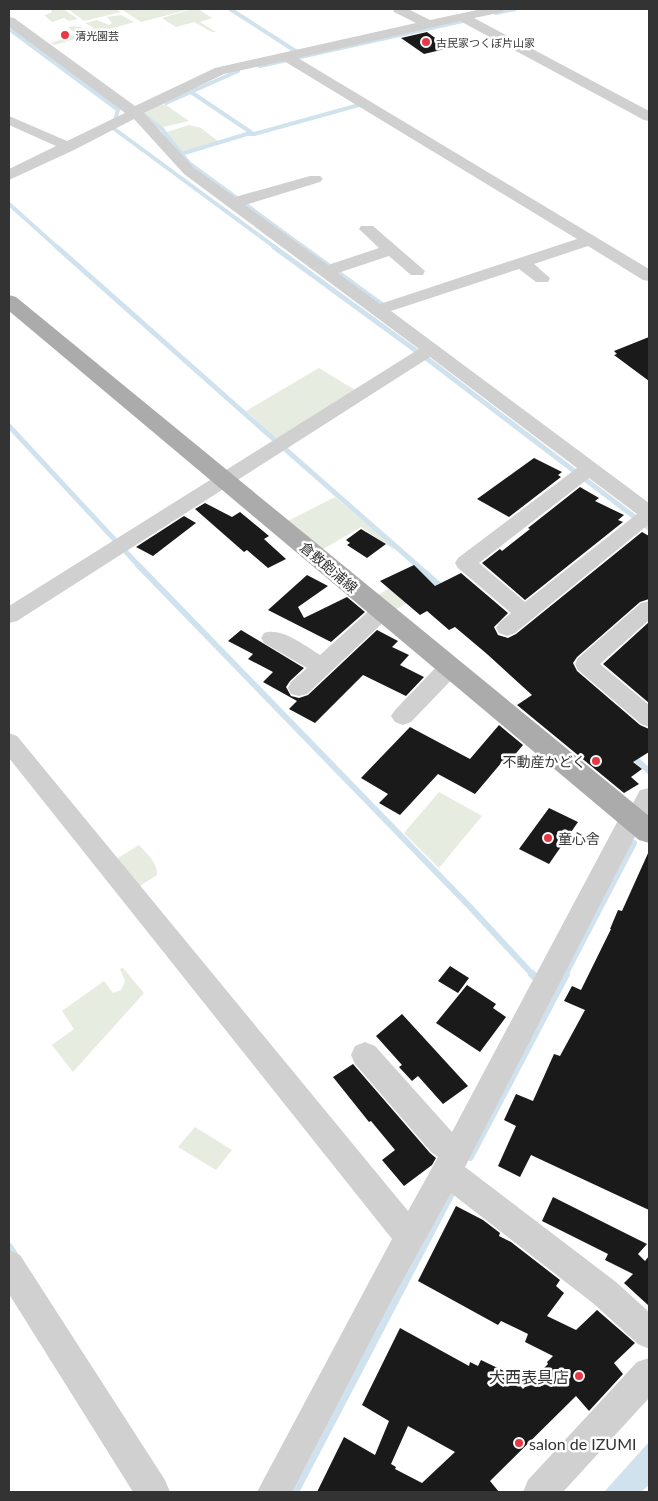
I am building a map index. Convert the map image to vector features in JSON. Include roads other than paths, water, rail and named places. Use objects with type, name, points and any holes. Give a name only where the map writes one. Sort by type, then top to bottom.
[{"type":"main road","name":"倉敷飽浦線","points":[[9,301],[641,825]]},
{"type":"street","points":[[399,9],[429,25]]},
{"type":"street","points":[[9,175],[220,71],[294,57],[429,25],[465,19],[498,9]]},
{"type":"street","points":[[465,19],[649,117]]},
{"type":"street","points":[[9,21],[151,126],[180,164],[238,202],[383,308],[425,353],[644,518],[508,628]]},
{"type":"street","points":[[294,57],[649,276]]},
{"type":"street","points":[[9,120],[66,146]]},
{"type":"street","points":[[238,202],[315,179]]},
{"type":"street","points":[[367,229],[417,271]]},
{"type":"street","points":[[383,308],[591,240]]},
{"type":"street","points":[[331,270],[391,250]]},
{"type":"street","points":[[521,263],[542,278]]},
{"type":"street","points":[[9,616],[425,353]]},
{"type":"street","points":[[525,614],[465,563],[583,472]]},
{"type":"street","points":[[649,608],[586,664],[649,718]]},
{"type":"street","points":[[298,688],[382,611]]},
{"type":"street","points":[[272,638],[322,666]]},
{"type":"street","points":[[403,716],[450,668]]},
{"type":"street","points":[[9,742],[410,1238]]},
{"type":"street","points":[[274,1492],[410,1238],[455,1172],[641,825],[641,812],[649,797]]},
{"type":"street","points":[[365,1055],[441,1142],[455,1172],[605,1292],[649,1333]]},
{"type":"street","points":[[9,1266],[153,1492]]},
{"type":"street","points":[[540,1492],[649,1374]]},
{"type":"water","points":[[649,1442],[649,1485],[641,1492],[604,1492]]},
{"type":"waterway","points":[[230,9],[300,54]]},
{"type":"waterway","points":[[496,13],[515,9]]},
{"type":"waterway","points":[[260,66],[467,20]]},
{"type":"waterway","points":[[9,29],[118,110],[115,120],[111,122]]},
{"type":"waterway","points":[[166,103],[238,71]]},
{"type":"waterway","points":[[191,92],[252,133]]},
{"type":"waterway","points":[[182,154],[247,134],[254,134],[359,105]]},
{"type":"waterway","points":[[144,115],[162,129],[182,154]]},
{"type":"waterway","points":[[109,125],[276,248]]},
{"type":"waterway","points":[[182,154],[189,163],[305,248]]},
{"type":"waterway","points":[[9,204],[58,248]]},
{"type":"waterway","points":[[57,247],[278,443]]},
{"type":"waterway","points":[[274,247],[426,358],[649,528]]},
{"type":"waterway","points":[[303,247],[388,309]]},
{"type":"waterway","points":[[9,426],[139,566]]},
{"type":"waterway","points":[[284,448],[418,566]]},
{"type":"waterway","points":[[138,565],[470,907],[533,975]]},
{"type":"waterway","points":[[416,565],[444,589]]},
{"type":"waterway","points":[[631,755],[649,771]]},
{"type":"waterway","points":[[565,975],[634,843]]},
{"type":"waterway","points":[[470,1157],[566,974]]},
{"type":"waterway","points":[[295,1492],[455,1186]]},
{"type":"waterway","points":[[9,1247],[16,1258]]},
{"type":"place","name":"清光園芸","points":[[65,35]]},
{"type":"place","name":"古民家つくぼ片山家","points":[[426,42]]},
{"type":"place","name":"不動産かどく","points":[[596,761]]},
{"type":"place","name":"童心舎","points":[[548,838]]},
{"type":"place","name":"大西表具店","points":[[579,1376]]},
{"type":"place","name":"salon de IZUMI","points":[[519,1443]]}]
